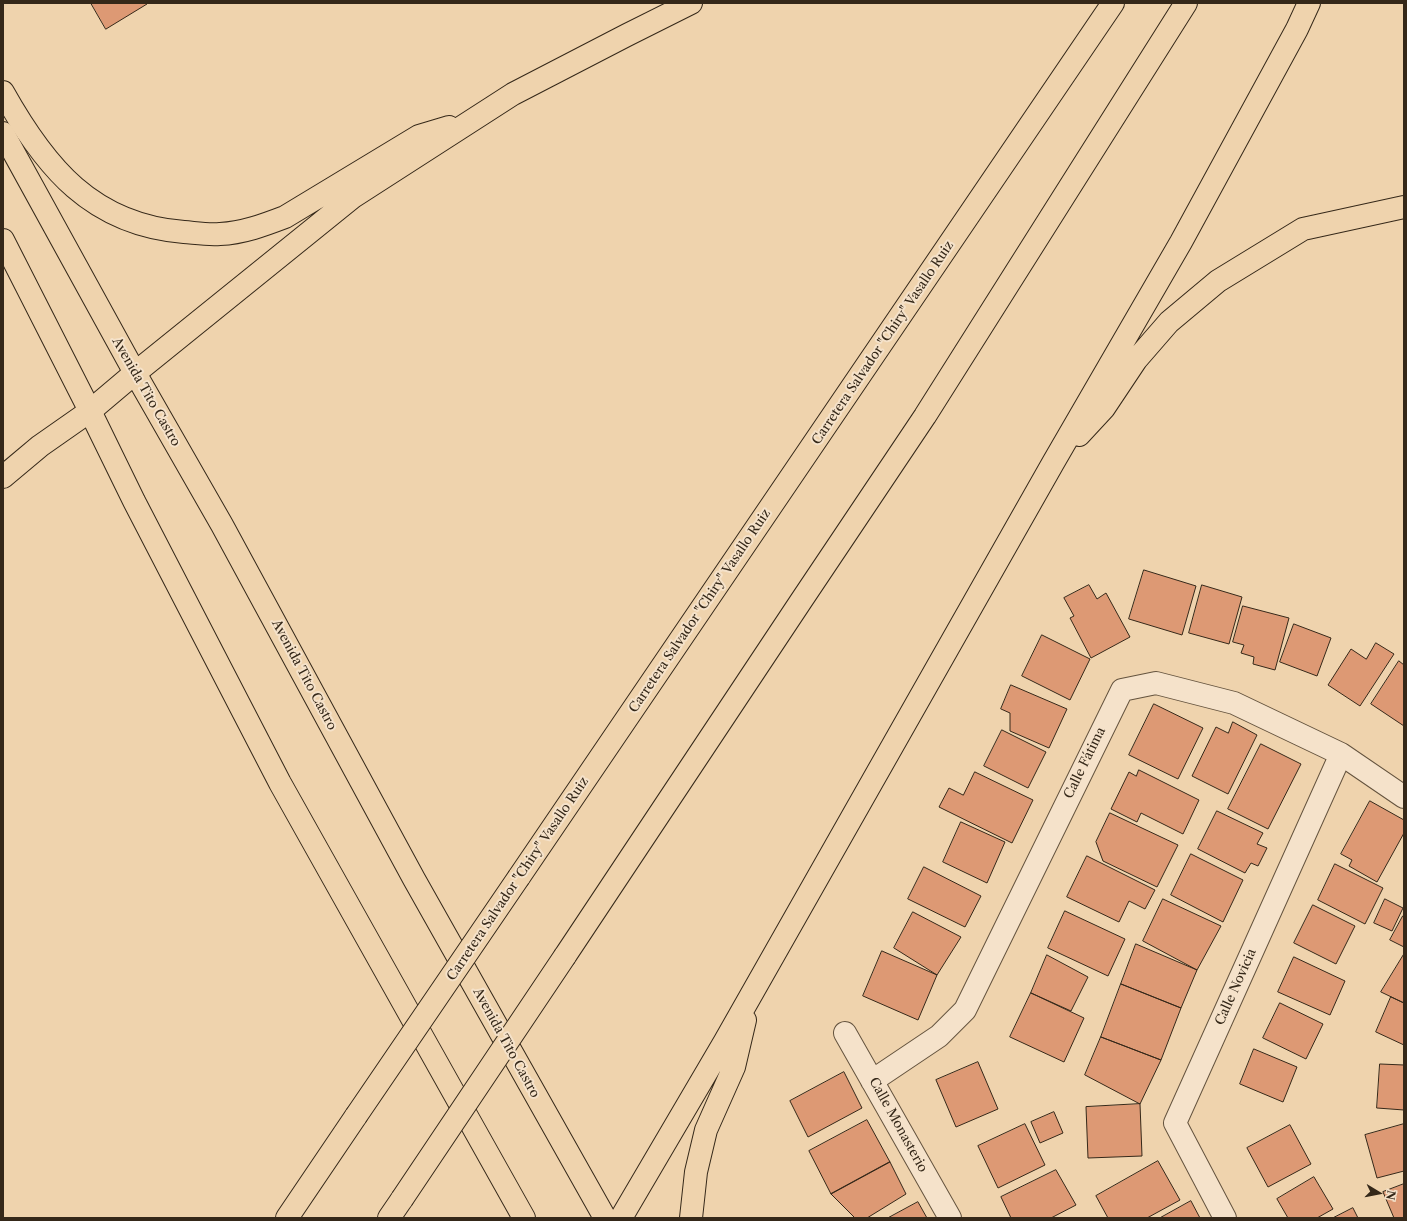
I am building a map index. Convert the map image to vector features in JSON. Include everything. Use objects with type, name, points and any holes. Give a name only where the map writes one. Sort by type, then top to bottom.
[{"type":"main road","points":[[3,476],[40,446],[90,411],[134,373],[354,198],[514,94],[691,3]]},
{"type":"main road","name":"Carretera Salvador \"Chiry\" Vasallo Ruiz","points":[[287,1218],[1113,3]]},
{"type":"main road","points":[[389,1218],[925,416],[1186,3]]},
{"type":"main road","points":[[621,1218],[750,997],[1227,160],[1297,29],[1309,3]]},
{"type":"main road","points":[[3,92],[26,131],[51,163],[64,178],[97,205],[134,223],[174,232],[196,234],[240,232],[285,217],[419,136],[471,121]]},
{"type":"main road","name":"Avenida Tito Castro","points":[[3,133],[134,373],[222,525],[414,879],[605,1218]]},
{"type":"main road","points":[[1053,463],[1104,408],[1136,360],[1169,322],[1218,281],[1303,229],[1404,207]]},
{"type":"main road","points":[[3,240],[134,501],[280,783],[524,1218]]},
{"type":"main road","points":[[691,1218],[696,1172],[706,1130],[734,1067],[750,997]]},
{"type":"street","name":"Calle Fátima","points":[[872,1081],[939,1036],[965,1010],[1122,690],[1156,683],[1234,703],[1341,754],[1404,797]]},
{"type":"street","name":"Calle Novicia","points":[[1225,1218],[1175,1123],[1341,754]]},
{"type":"street","name":"Calle Monasterio","points":[[845,1033],[950,1218]]},
{"type":"building","points":[[91,3],[146,3],[147,4],[106,29]]},
{"type":"building","points":[[1144,570],[1196,586],[1182,635],[1129,619]]},
{"type":"building","points":[[1089,585],[1097,599],[1106,593],[1130,637],[1091,658],[1070,618],[1074,616],[1064,598]]},
{"type":"building","points":[[1202,585],[1242,597],[1229,644],[1189,633]]},
{"type":"building","points":[[1243,606],[1289,618],[1275,670],[1253,664],[1254,657],[1241,653],[1244,645],[1233,642]]},
{"type":"building","points":[[1294,624],[1331,638],[1317,676],[1280,662]]},
{"type":"building","points":[[1042,635],[1090,659],[1070,700],[1022,676]]},
{"type":"building","points":[[1376,643],[1394,654],[1360,706],[1328,685],[1351,649],[1366,659]]},
{"type":"building","points":[[1399,661],[1404,665],[1404,726],[1371,704]]},
{"type":"building","points":[[1011,685],[1067,709],[1049,748],[1010,731],[1010,713],[1001,709]]},
{"type":"building","points":[[1154,704],[1203,728],[1178,779],[1129,755]]},
{"type":"building","points":[[1233,722],[1257,735],[1228,794],[1192,776],[1216,727],[1228,733]]},
{"type":"building","points":[[1002,730],[1046,752],[1028,788],[984,766]]},
{"type":"building","points":[[1261,744],[1301,764],[1268,829],[1228,809]]},
{"type":"building","points":[[1139,770],[1199,800],[1183,834],[1141,813],[1137,822],[1111,809],[1129,772],[1136,776]]},
{"type":"building","points":[[975,772],[1033,800],[1012,843],[939,807],[949,788],[963,795]]},
{"type":"building","points":[[1370,801],[1404,820],[1404,833],[1377,882],[1349,866],[1352,860],[1341,854]]},
{"type":"building","points":[[1217,811],[1263,833],[1257,844],[1267,848],[1258,866],[1251,863],[1245,873],[1198,849]]},
{"type":"building","points":[[1110,813],[1178,845],[1157,887],[1103,861],[1096,842]]},
{"type":"building","points":[[961,822],[1005,842],[987,883],[943,862]]},
{"type":"building","points":[[1191,854],[1243,880],[1223,922],[1171,895]]},
{"type":"building","points":[[1087,856],[1155,890],[1145,909],[1129,901],[1119,922],[1067,897]]},
{"type":"building","points":[[1335,864],[1383,888],[1365,924],[1318,900]]},
{"type":"building","points":[[924,867],[981,896],[965,927],[908,899]]},
{"type":"building","points":[[1163,899],[1221,926],[1197,970],[1143,941]]},
{"type":"building","points":[[1385,899],[1403,908],[1392,931],[1374,923]]},
{"type":"building","points":[[1313,905],[1355,926],[1336,964],[1294,943]]},
{"type":"building","points":[[1065,911],[1125,939],[1108,976],[1048,948]]},
{"type":"building","points":[[913,912],[961,937],[937,975],[894,948]]},
{"type":"building","points":[[1404,916],[1404,947],[1390,940]]},
{"type":"building","points":[[1136,944],[1197,970],[1181,1008],[1121,984]]},
{"type":"building","points":[[882,951],[937,975],[918,1020],[863,996]]},
{"type":"building","points":[[1404,954],[1404,1003],[1381,992]]},
{"type":"building","points":[[1047,955],[1088,977],[1071,1011],[1031,993]]},
{"type":"building","points":[[1294,957],[1345,981],[1330,1015],[1278,992]]},
{"type":"building","points":[[1121,984],[1181,1008],[1161,1060],[1101,1037]]},
{"type":"building","points":[[1031,993],[1084,1018],[1064,1062],[1010,1037]]},
{"type":"building","points":[[1391,997],[1404,1003],[1404,1045],[1376,1032]]},
{"type":"building","points":[[1280,1003],[1323,1024],[1306,1059],[1263,1038]]},
{"type":"building","points":[[1101,1037],[1161,1060],[1140,1104],[1085,1075]]},
{"type":"building","points":[[1254,1049],[1297,1067],[1283,1102],[1240,1084]]},
{"type":"building","points":[[978,1062],[998,1109],[956,1127],[936,1080]]},
{"type":"building","points":[[1380,1064],[1404,1065],[1404,1110],[1377,1108]]},
{"type":"building","points":[[844,1072],[862,1108],[808,1137],[790,1101]]},
{"type":"building","points":[[1140,1104],[1142,1156],[1088,1158],[1086,1107]]},
{"type":"building","points":[[1054,1112],[1063,1133],[1040,1143],[1031,1122]]},
{"type":"building","points":[[867,1120],[890,1162],[831,1194],[809,1151]]},
{"type":"building","points":[[1025,1124],[1045,1165],[998,1188],[978,1146]]},
{"type":"building","points":[[1404,1124],[1404,1171],[1377,1178],[1365,1135]]},
{"type":"building","points":[[1290,1125],[1311,1164],[1268,1187],[1247,1148]]},
{"type":"building","points":[[1158,1161],[1180,1200],[1147,1218],[1108,1218],[1096,1196]]},
{"type":"building","points":[[890,1162],[906,1194],[867,1218],[855,1218],[831,1194]]},
{"type":"building","points":[[1056,1170],[1076,1205],[1051,1218],[1011,1218],[1001,1197]]},
{"type":"building","points":[[1314,1177],[1333,1209],[1317,1218],[1288,1218],[1277,1199]]},
{"type":"building","points":[[1404,1184],[1404,1218],[1394,1218],[1383,1192]]},
{"type":"building","points":[[1191,1201],[1200,1218],[1160,1218]]},
{"type":"building","points":[[918,1202],[927,1218],[888,1218]]},
{"type":"building","points":[[1353,1208],[1358,1218],[1333,1218]]}]
